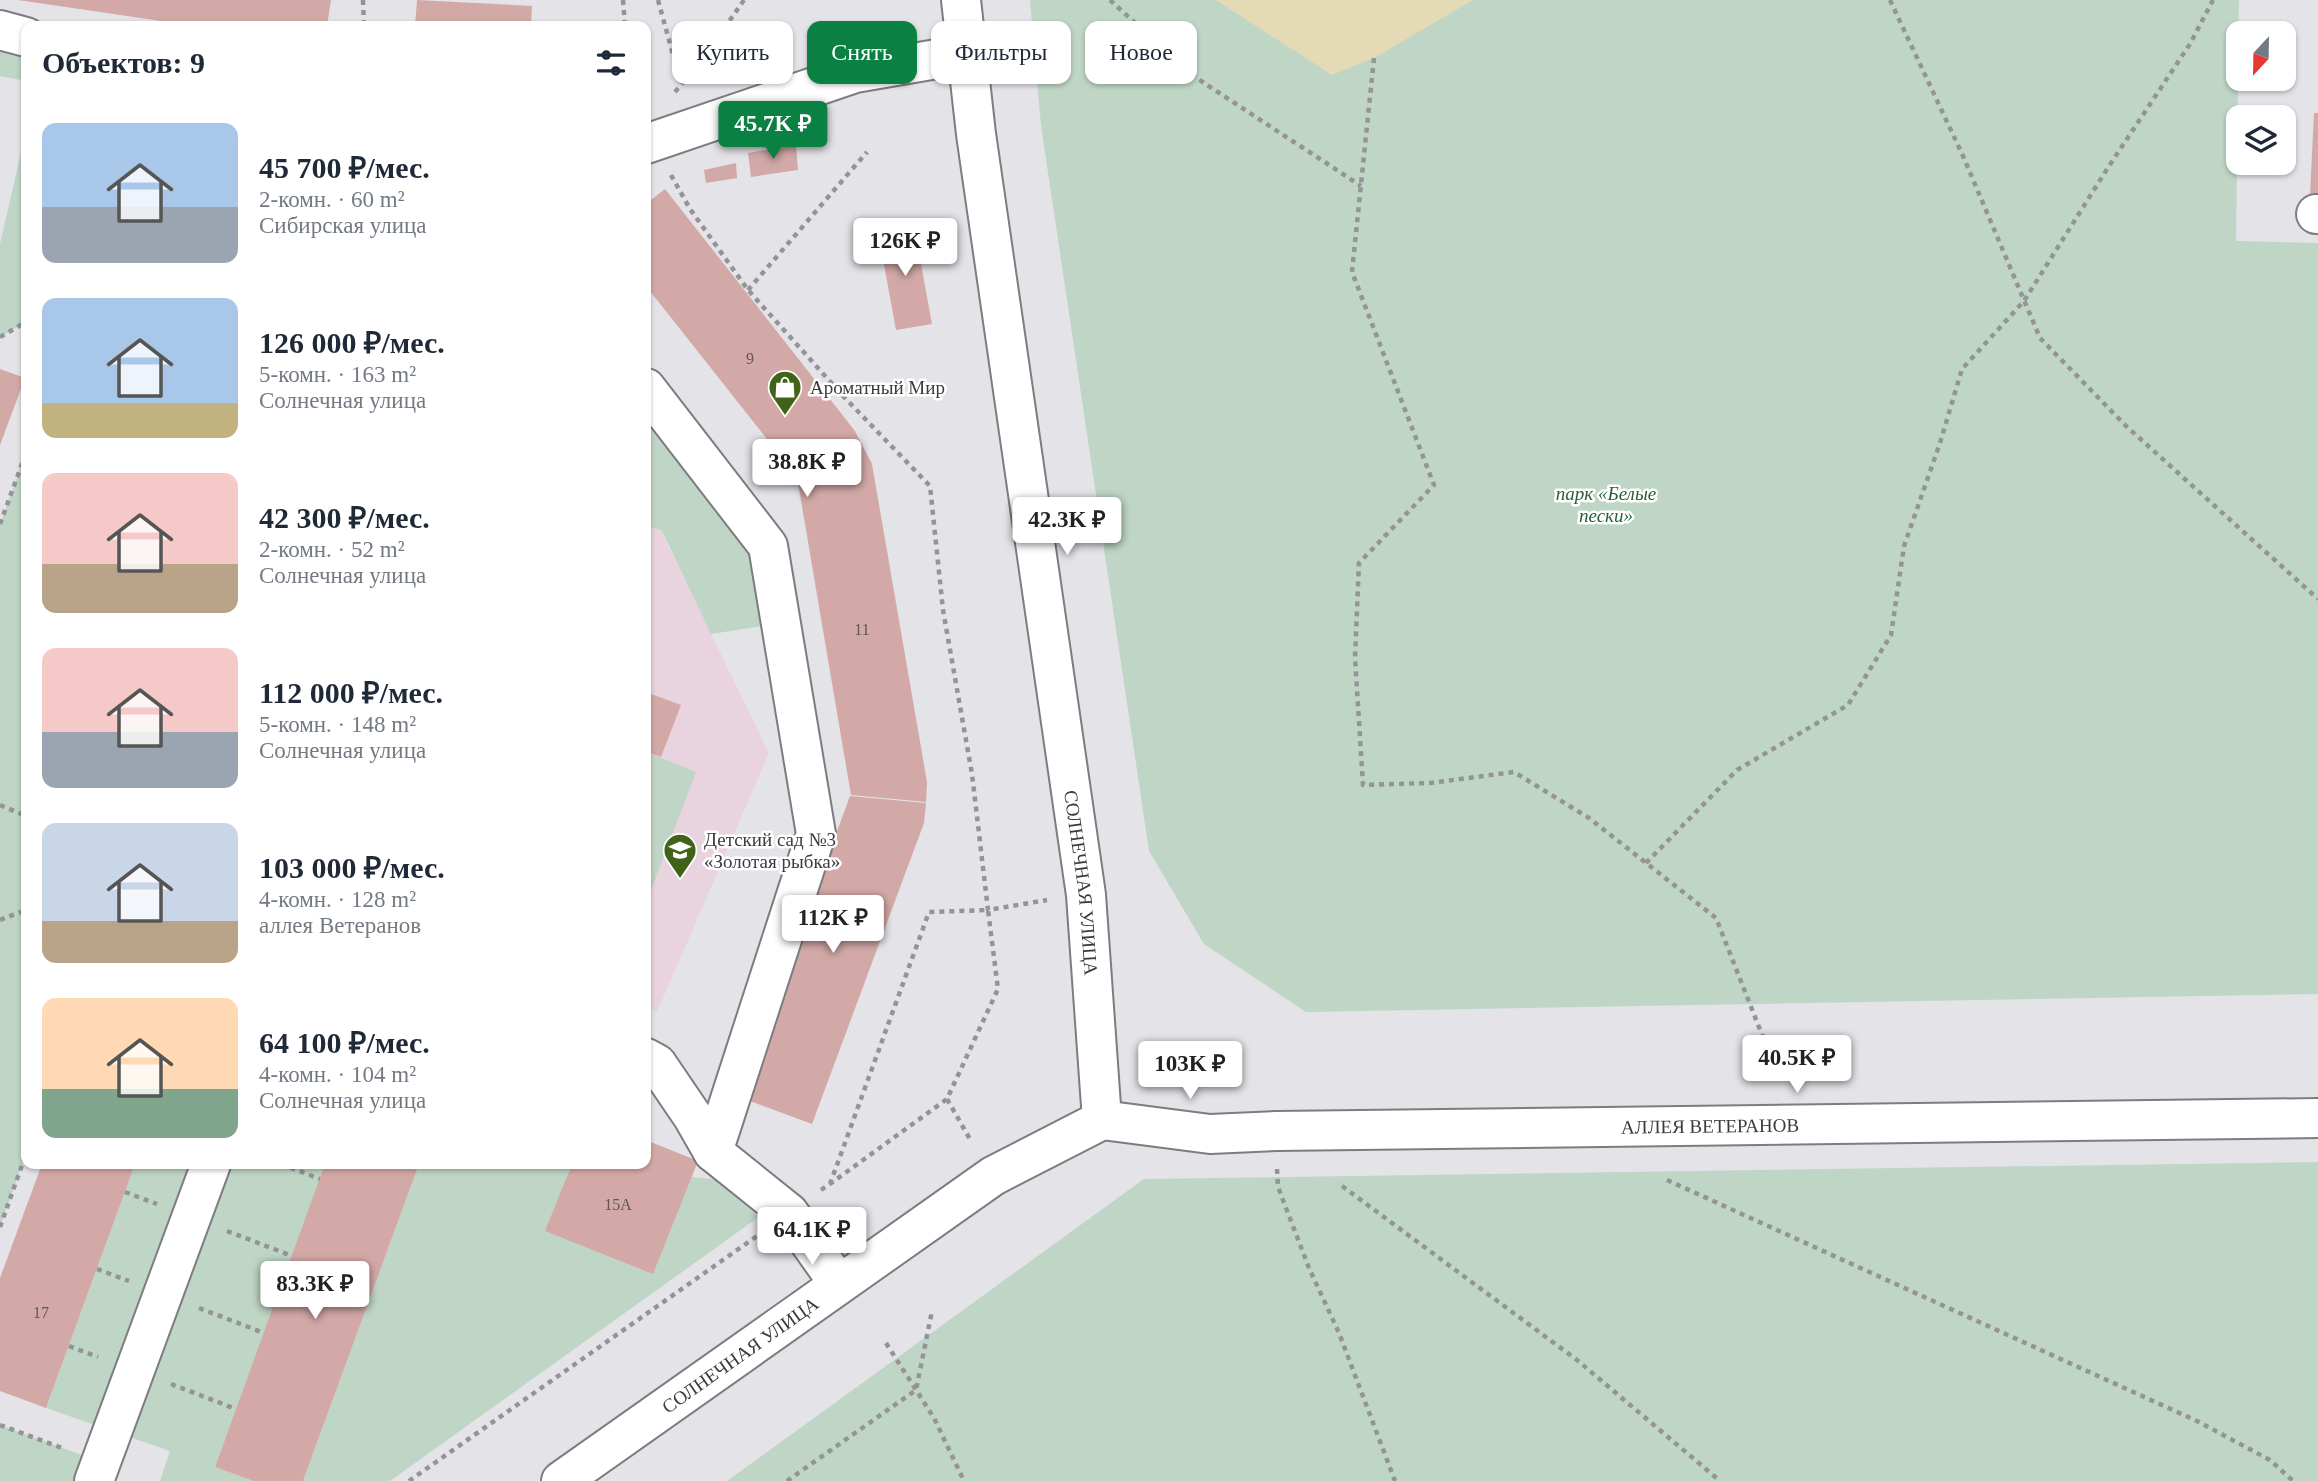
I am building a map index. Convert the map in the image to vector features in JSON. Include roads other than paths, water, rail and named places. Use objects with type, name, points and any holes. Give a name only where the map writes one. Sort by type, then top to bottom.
[{"type":"street","name":"СОЛНЕЧНАЯ УЛИЦА","points":[[961,0],[963,21]]},
{"type":"street","points":[[0,30],[21,36]]},
{"type":"street","points":[[652,159],[855,73],[931,60]]},
{"type":"street","name":"СОЛНЕЧНАЯ УЛИЦА","points":[[561,1481],[993,1177],[1102,1120],[1086,895],[970,84]]},
{"type":"street","points":[[651,394],[768,545],[816,834],[713,1152]]},
{"type":"street","points":[[651,1060],[657,1063],[713,1152],[789,1213],[839,1284]]},
{"type":"street","name":"АЛЛЕЯ ВЕТЕРАНОВ","points":[[1102,1120],[1210,1134],[2318,1118]]},
{"type":"street","points":[[98,1472],[209,1169]]},
{"type":"place","name":"Ароматный Мир","points":[[785,417]]},
{"type":"place","name":"Детский сад №3 «Золотая рыбка»","points":[[680,880]]},
{"type":"park label","name":"парк «Белые пески»","points":[[1606,504]]}]
